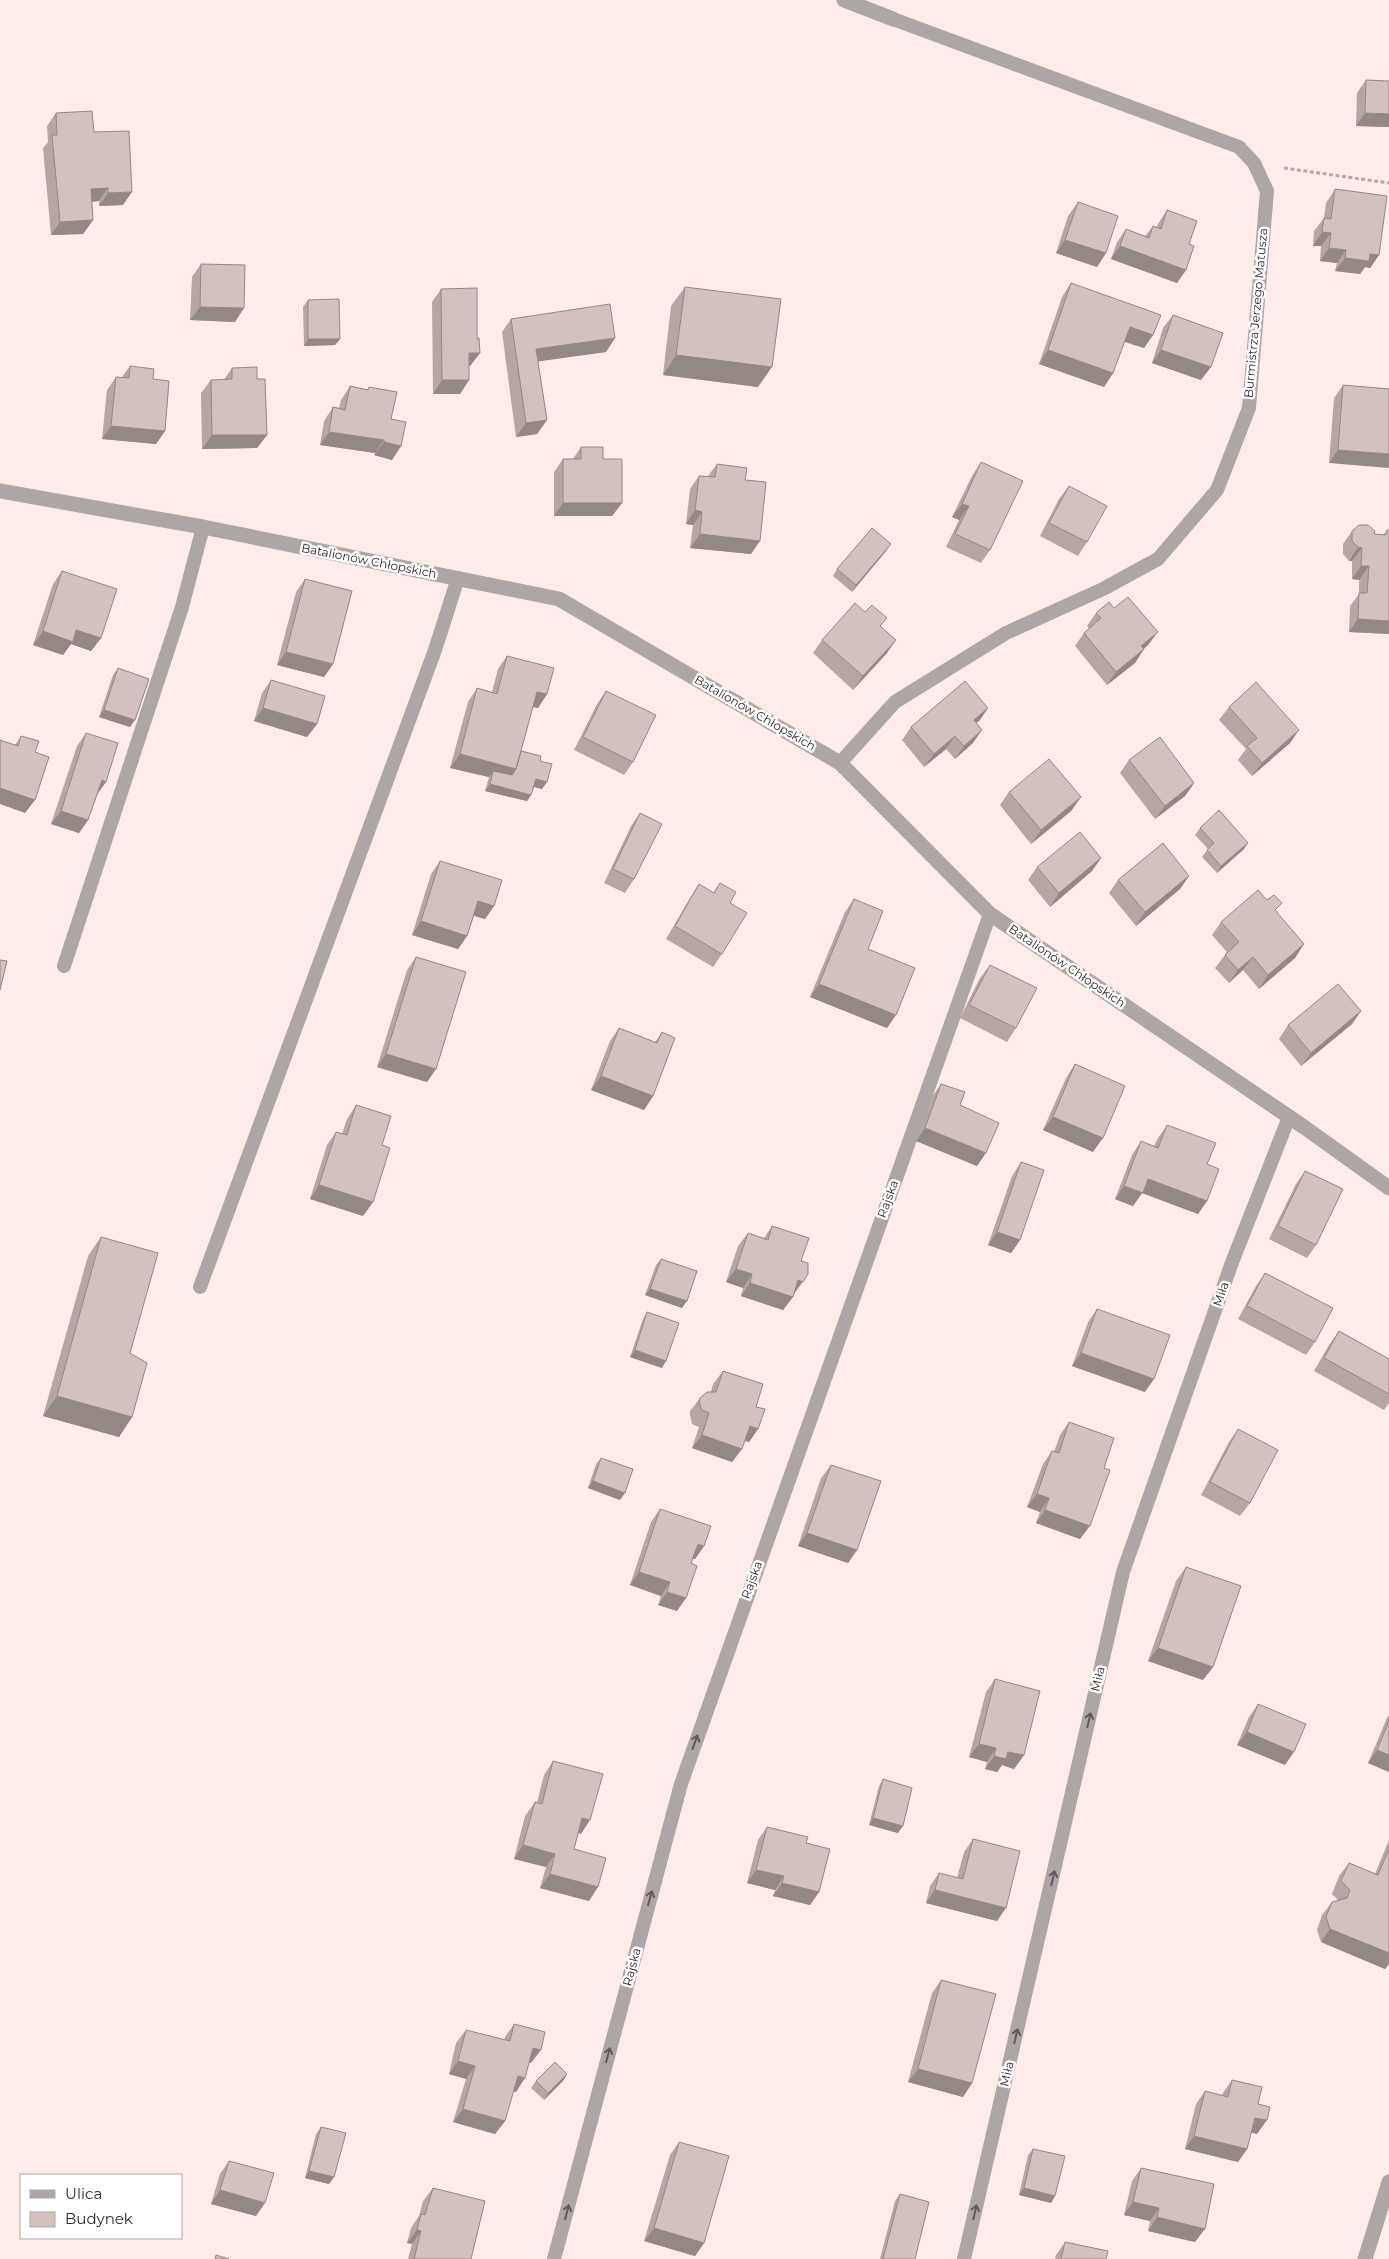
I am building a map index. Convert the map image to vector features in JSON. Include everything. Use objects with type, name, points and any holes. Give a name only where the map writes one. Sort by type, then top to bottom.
[{"type":"street","name":"Burmistrza Jerzego Matusza","points":[[844,0],[894,19]]},
{"type":"street","name":"Batalionów Chłopskich","points":[[0,491],[203,527],[559,599],[840,763],[990,914],[1289,1117],[1389,1188]]},
{"type":"street","points":[[1365,2259],[1389,2182]]},
{"type":"lane","name":"Burmistrza Jerzego Matusza","points":[[840,763],[895,702],[1006,633],[1103,589],[1158,559],[1217,490],[1249,408],[1266,191],[1254,163],[1239,147],[894,19]]},
{"type":"lane","points":[[64,966],[182,606],[203,527]]},
{"type":"lane","points":[[200,1287],[435,650],[458,578]]},
{"type":"lane","name":"Rajska","points":[[554,2259],[680,1784],[990,914]]},
{"type":"lane","name":"Miła","points":[[964,2259],[1123,1572],[1231,1265],[1289,1117]]},
{"type":"path","points":[[1254,163],[1389,183]]},
{"type":"building","points":[[1366,80],[1389,81],[1389,114],[1365,113]]},
{"type":"building","points":[[92,111],[94,132],[129,131],[132,192],[108,193],[108,188],[91,189],[93,220],[60,222],[52,135],[57,135],[56,113]]},
{"type":"building","points":[[1335,189],[1387,196],[1379,255],[1370,254],[1369,261],[1345,258],[1346,250],[1329,248],[1331,233],[1322,232],[1324,218],[1331,219]]},
{"type":"building","points":[[1078,202],[1118,216],[1106,253],[1065,240]]},
{"type":"building","points":[[1167,210],[1197,221],[1189,244],[1194,246],[1186,270],[1120,246],[1126,229],[1149,238],[1153,226],[1161,229]]},
{"type":"building","points":[[201,264],[245,265],[244,308],[200,307]]},
{"type":"building","points":[[1071,283],[1161,315],[1153,335],[1130,327],[1113,373],[1048,350]]},
{"type":"building","points":[[685,287],[781,299],[772,367],[676,355]]},
{"type":"building","points":[[477,288],[477,339],[479,338],[480,353],[469,353],[469,380],[442,380],[441,289]]},
{"type":"building","points":[[339,299],[340,339],[308,339],[308,300]]},
{"type":"building","points":[[610,304],[615,338],[536,349],[547,420],[526,423],[511,319]]},
{"type":"building","points":[[1173,315],[1223,333],[1211,367],[1161,350]]},
{"type":"building","points":[[130,366],[154,369],[153,379],[169,381],[165,431],[111,426],[116,377],[129,378]]},
{"type":"building","points":[[257,367],[257,379],[265,379],[267,435],[212,435],[211,380],[232,379],[232,368]]},
{"type":"building","points":[[1343,385],[1389,389],[1389,454],[1338,450]]},
{"type":"building","points":[[350,386],[368,390],[369,387],[397,392],[391,419],[406,422],[401,446],[384,442],[384,440],[329,432],[333,407],[345,410]]},
{"type":"building","points":[[581,447],[603,447],[603,459],[622,459],[622,503],[563,503],[563,459],[581,459]]},
{"type":"building","points":[[981,462],[1023,481],[990,550],[955,534],[969,506],[962,504]]},
{"type":"building","points":[[717,464],[747,468],[745,480],[766,482],[760,541],[700,534],[702,512],[695,510],[699,476],[715,477]]},
{"type":"building","points":[[1069,486],[1107,506],[1087,542],[1049,523]]},
{"type":"building","points":[[1359,525],[1368,525],[1375,531],[1374,534],[1386,535],[1387,530],[1389,530],[1389,621],[1358,619],[1359,593],[1367,593],[1369,566],[1361,566],[1362,548],[1352,541],[1352,531]]},
{"type":"building","points":[[872,528],[891,544],[856,585],[837,569]]},
{"type":"building","points":[[62,571],[117,589],[101,638],[76,630],[73,642],[43,631]]},
{"type":"building","points":[[305,579],[352,591],[333,664],[286,652]]},
{"type":"building","points":[[1128,597],[1158,632],[1141,646],[1144,649],[1116,672],[1084,633],[1101,618],[1096,613],[1109,602],[1114,608]]},
{"type":"building","points":[[855,603],[865,612],[872,605],[887,618],[880,626],[896,640],[863,676],[822,640]]},
{"type":"building","points":[[507,656],[554,668],[547,694],[537,692],[516,769],[460,754],[477,688],[497,694]]},
{"type":"building","points":[[118,668],[149,679],[135,720],[104,710]]},
{"type":"building","points":[[271,680],[325,696],[317,724],[263,708]]},
{"type":"building","points":[[965,681],[988,708],[974,720],[982,730],[964,746],[955,736],[934,754],[911,727]]},
{"type":"building","points":[[1256,682],[1299,730],[1262,763],[1247,746],[1257,738],[1229,707]]},
{"type":"building","points":[[606,691],[656,715],[633,762],[583,737]]},
{"type":"building","points":[[86,733],[118,743],[106,782],[102,780],[88,820],[61,811]]},
{"type":"building","points":[[21,736],[39,741],[35,752],[49,757],[35,800],[0,788],[0,740],[18,746]]},
{"type":"building","points":[[1160,737],[1194,783],[1165,806],[1129,760]]},
{"type":"building","points":[[521,751],[541,756],[540,761],[552,764],[547,782],[536,779],[531,795],[490,784],[493,771],[512,775],[516,769]]},
{"type":"building","points":[[1049,759],[1081,797],[1041,830],[1009,792]]},
{"type":"building","points":[[1219,810],[1248,843],[1221,866],[1207,850],[1214,843],[1200,828]]},
{"type":"building","points":[[640,813],[662,824],[634,879],[613,869]]},
{"type":"building","points":[[1080,832],[1101,858],[1059,893],[1037,867]]},
{"type":"building","points":[[1163,843],[1189,876],[1145,912],[1118,880]]},
{"type":"building","points":[[440,861],[502,880],[494,906],[478,901],[467,936],[421,921]]},
{"type":"building","points":[[720,883],[736,892],[730,903],[747,913],[722,954],[675,926],[699,884],[714,893]]},
{"type":"building","points":[[1258,890],[1267,900],[1274,895],[1282,903],[1275,910],[1304,944],[1268,975],[1253,957],[1238,970],[1225,955],[1239,942],[1221,922]]},
{"type":"building","points":[[854,899],[883,911],[868,949],[915,968],[896,1015],[819,984]]},
{"type":"building","points":[[416,957],[466,972],[436,1069],[386,1054]]},
{"type":"building","points":[[0,960],[7,961],[0,990]]},
{"type":"building","points":[[990,965],[1037,988],[1016,1028],[969,1005]]},
{"type":"building","points":[[1338,984],[1361,1011],[1311,1053],[1288,1025]]},
{"type":"building","points":[[619,1028],[657,1043],[662,1032],[675,1038],[653,1096],[601,1076]]},
{"type":"building","points":[[1075,1064],[1125,1086],[1103,1138],[1053,1117]]},
{"type":"building","points":[[941,1084],[965,1092],[960,1105],[999,1123],[986,1153],[925,1128]]},
{"type":"building","points":[[356,1105],[391,1116],[382,1145],[390,1148],[373,1202],[319,1185],[336,1132],[347,1135]]},
{"type":"building","points":[[1167,1125],[1216,1143],[1207,1164],[1219,1169],[1207,1201],[1148,1179],[1143,1193],[1124,1186],[1141,1141],[1158,1148]]},
{"type":"building","points":[[1021,1162],[1044,1170],[1020,1240],[997,1232]]},
{"type":"building","points":[[1305,1171],[1343,1189],[1316,1245],[1278,1226]]},
{"type":"building","points":[[772,1226],[809,1238],[801,1261],[808,1263],[808,1274],[803,1282],[798,1280],[793,1297],[750,1283],[752,1274],[736,1269],[748,1233],[768,1240]]},
{"type":"building","points":[[101,1237],[158,1253],[130,1353],[147,1363],[132,1417],[57,1396]]},
{"type":"building","points":[[661,1259],[697,1271],[687,1301],[650,1289]]},
{"type":"building","points":[[1265,1273],[1333,1308],[1315,1342],[1247,1306]]},
{"type":"building","points":[[1097,1309],[1170,1335],[1154,1379],[1081,1353]]},
{"type":"building","points":[[647,1312],[679,1323],[666,1361],[635,1350]]},
{"type":"building","points":[[1339,1331],[1389,1359],[1389,1394],[1324,1358]]},
{"type":"building","points":[[723,1371],[763,1384],[756,1407],[765,1409],[758,1429],[750,1426],[742,1449],[702,1435],[709,1413],[702,1410],[699,1402],[700,1398],[707,1392],[716,1392]]},
{"type":"building","points":[[1069,1422],[1114,1438],[1104,1468],[1110,1470],[1090,1526],[1045,1510],[1049,1498],[1037,1494],[1052,1451],[1059,1453]]},
{"type":"building","points":[[1238,1429],[1278,1450],[1250,1503],[1210,1482]]},
{"type":"building","points":[[601,1458],[633,1469],[625,1493],[593,1481]]},
{"type":"building","points":[[831,1465],[881,1481],[857,1550],[807,1533]]},
{"type":"building","points":[[660,1509],[711,1526],[704,1546],[698,1544],[691,1563],[697,1566],[686,1598],[667,1592],[670,1582],[639,1572]]},
{"type":"building","points":[[1186,1567],[1241,1586],[1213,1667],[1158,1648]]},
{"type":"building","points":[[995,1679],[1040,1691],[1024,1755],[1008,1752],[1006,1759],[994,1756],[996,1748],[979,1744]]},
{"type":"building","points":[[1258,1704],[1306,1724],[1294,1752],[1247,1732]]},
{"type":"building","points":[[1389,1721],[1389,1755],[1377,1750]]},
{"type":"building","points":[[553,1761],[603,1774],[590,1820],[582,1818],[574,1849],[606,1858],[598,1887],[550,1874],[555,1854],[523,1845],[535,1802],[542,1804]]},
{"type":"building","points":[[883,1779],[912,1788],[903,1826],[873,1818]]},
{"type":"building","points":[[767,1827],[808,1837],[806,1843],[830,1849],[819,1892],[782,1883],[784,1876],[756,1870]]},
{"type":"building","points":[[973,1839],[1020,1851],[1006,1908],[935,1890],[939,1873],[963,1879]]},
{"type":"building","points":[[1389,1849],[1389,1953],[1330,1929],[1326,1917],[1332,1902],[1347,1898],[1350,1890],[1341,1881],[1349,1863],[1378,1875]]},
{"type":"building","points":[[941,1980],[996,1994],[972,2083],[918,2069]]},
{"type":"building","points":[[514,2024],[545,2032],[541,2050],[533,2048],[525,2078],[518,2076],[505,2121],[463,2109],[475,2066],[458,2061],[466,2030],[510,2041]]},
{"type":"building","points":[[555,2062],[567,2074],[548,2093],[536,2081]]},
{"type":"building","points":[[1232,2080],[1262,2087],[1258,2104],[1270,2107],[1267,2120],[1255,2118],[1247,2149],[1194,2136],[1205,2091],[1228,2097]]},
{"type":"building","points":[[321,2127],[346,2133],[334,2177],[309,2171]]},
{"type":"building","points":[[679,2142],[729,2156],[704,2243],[654,2228]]},
{"type":"building","points":[[1033,2149],[1065,2156],[1055,2196],[1024,2188]]},
{"type":"building","points":[[229,2161],[274,2173],[265,2203],[220,2190]]},
{"type":"building","points":[[1141,2168],[1214,2184],[1205,2229],[1157,2217],[1159,2208],[1133,2202]]},
{"type":"building","points":[[433,2188],[485,2201],[471,2259],[414,2259],[421,2231],[417,2230],[421,2214],[425,2215]]},
{"type":"building","points":[[900,2194],[929,2202],[915,2259],[883,2259]]},
{"type":"building","points":[[1065,2242],[1108,2251],[1106,2259],[1061,2259]]},
{"type":"building","points":[[216,2255],[229,2259],[215,2259]]}]
